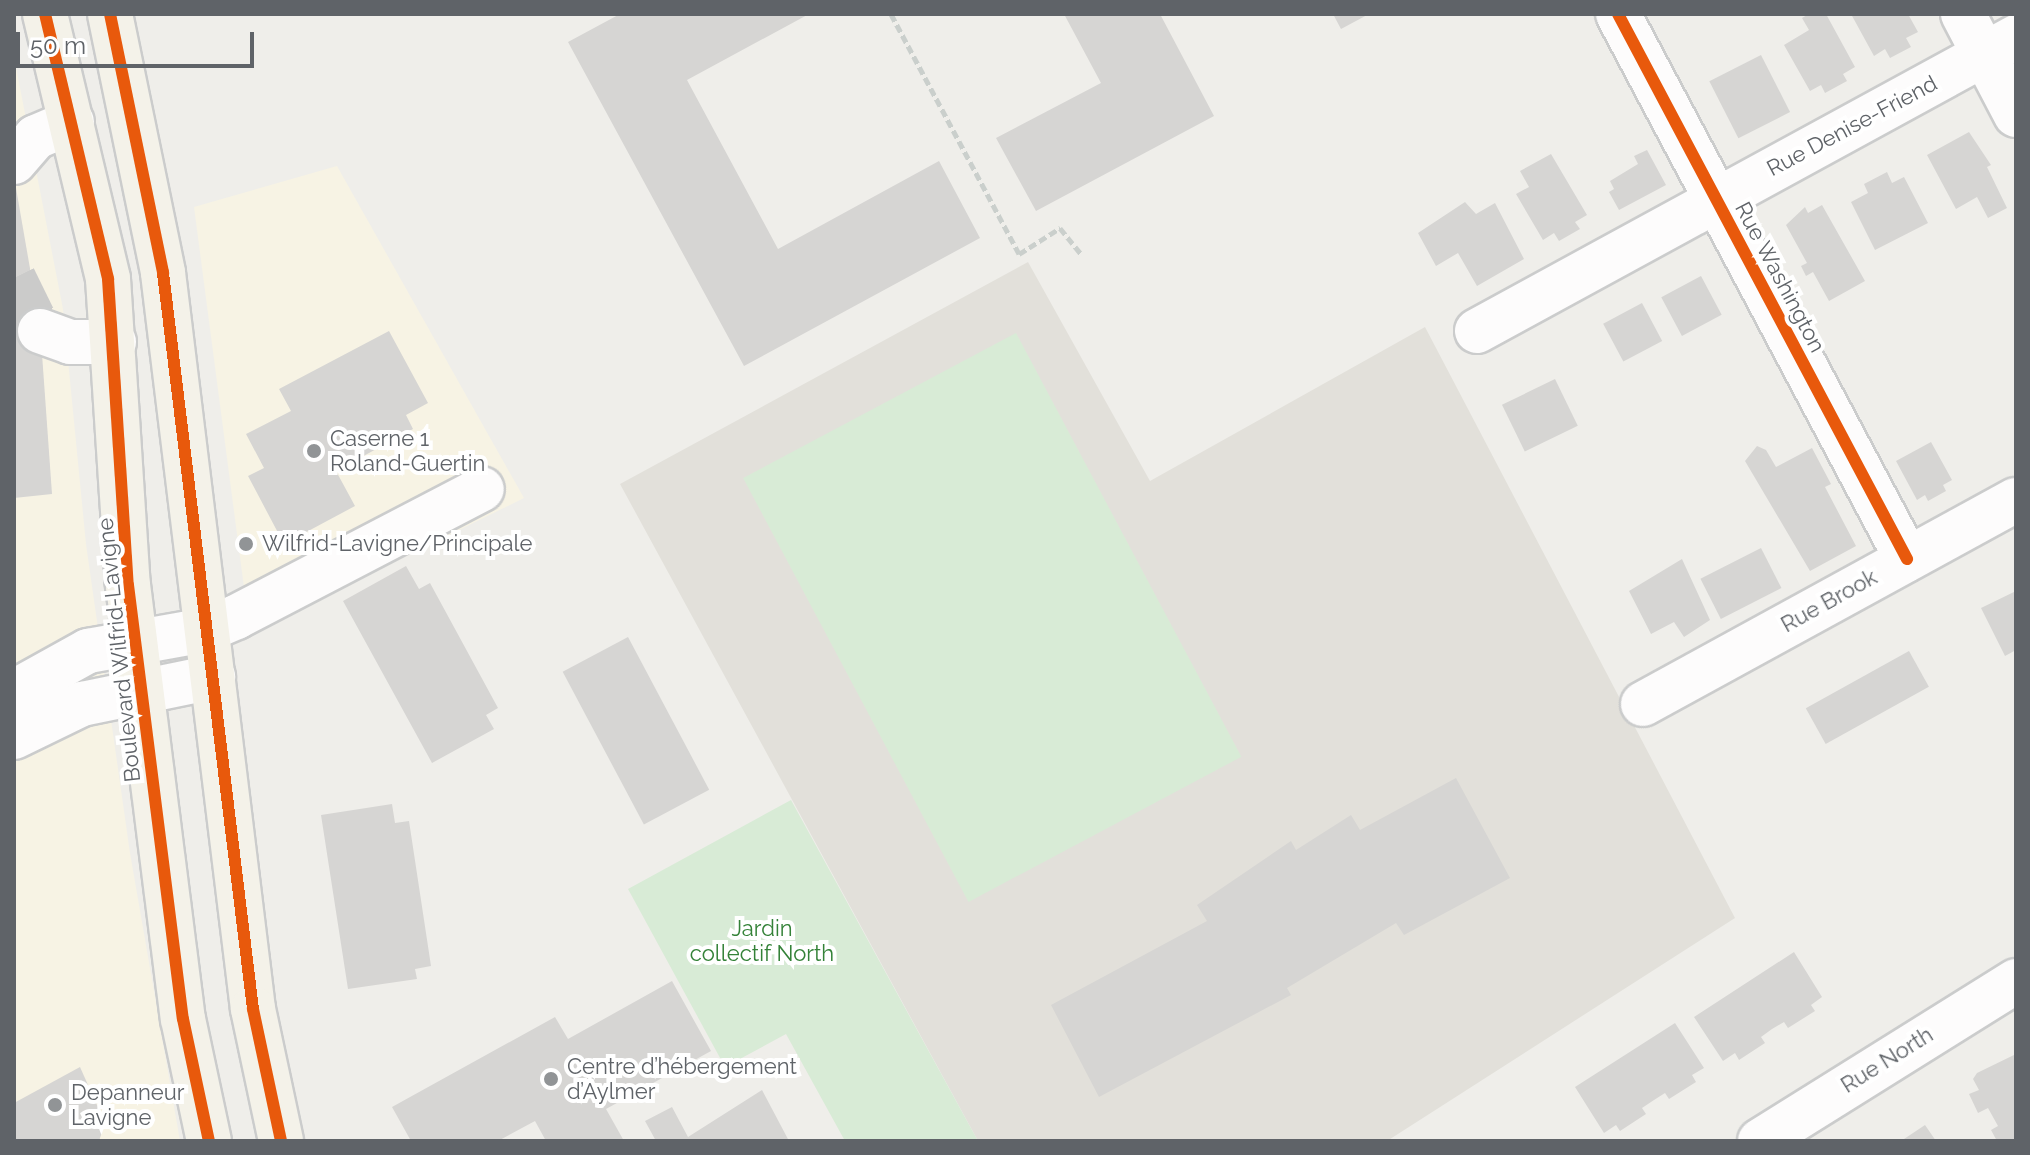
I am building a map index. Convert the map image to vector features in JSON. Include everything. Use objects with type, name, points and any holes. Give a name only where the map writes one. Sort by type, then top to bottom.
[{"type":"main road","name":"Boulevard Wilfrid-Lavigne","points":[[45,14],[108,279],[128,585],[183,1019],[209,1141]]},
{"type":"main road","points":[[110,14],[163,273],[253,1009],[281,1141]]},
{"type":"street","name":"Rue Washington","points":[[1618,14],[1907,559]]},
{"type":"street","points":[[1963,14],[2000,46],[2016,115]]},
{"type":"street","name":"Rue Denise-Friend","points":[[1477,331],[2000,46]]},
{"type":"street","points":[[14,162],[36,137],[72,122]]},
{"type":"street","points":[[40,331],[70,342],[114,342]]},
{"type":"street","points":[[14,692],[88,651],[136,640],[206,630],[482,489]]},
{"type":"street","name":"Rue Brook","points":[[1643,704],[2016,500]]},
{"type":"street","points":[[14,737],[82,704],[143,688],[213,677]]},
{"type":"street","name":"Rue North","points":[[1760,1141],[2016,981]]},
{"type":"path","points":[[891,14],[1019,254],[1060,228],[1081,254]]},
{"type":"shaded area","points":[[14,57],[63,309],[86,544],[130,853],[180,1141],[14,1141]]},
{"type":"shaded area","points":[[337,166],[524,498],[250,633],[194,207]]},
{"type":"shaded area","points":[[1028,262],[1150,481],[1425,327],[1735,918],[1387,1141],[978,1141],[620,484]]},
{"type":"green space","points":[[1016,333],[1241,757],[969,902],[743,478]]},
{"type":"green space","name":"Jardin collectif North","points":[[791,800],[978,1141],[845,1141],[786,1034],[725,1067],[628,889]]},
{"type":"building","points":[[620,14],[809,14],[687,80],[778,249],[939,161],[980,238],[744,366],[568,42]]},
{"type":"building","points":[[1064,14],[1160,14],[1214,116],[1036,211],[996,138],[1101,83]]},
{"type":"building","points":[[1333,14],[1369,14],[1341,29]]},
{"type":"building","points":[[1809,14],[1826,14],[1855,67],[1843,74],[1847,81],[1825,93],[1821,85],[1810,91],[1784,45],[1809,30],[1802,18]]},
{"type":"building","points":[[1851,14],[1908,14],[1918,32],[1906,38],[1911,47],[1890,58],[1885,49],[1874,56]]},
{"type":"building","points":[[1761,55],[1790,112],[1738,138],[1709,81]]},
{"type":"building","points":[[1969,132],[1991,165],[1987,167],[2007,208],[1988,218],[1977,197],[1956,209],[1927,155]]},
{"type":"building","points":[[1647,150],[1666,185],[1619,210],[1609,192],[1614,189],[1610,181],[1638,164],[1634,156]]},
{"type":"building","points":[[1551,154],[1587,215],[1575,222],[1580,229],[1559,241],[1554,233],[1543,240],[1516,194],[1529,187],[1520,171]]},
{"type":"building","points":[[1887,172],[1892,183],[1904,177],[1928,223],[1875,250],[1851,202],[1868,193],[1864,184]]},
{"type":"building","points":[[16,188],[40,326],[52,494],[14,498]]},
{"type":"building","points":[[1465,202],[1476,214],[1495,203],[1524,259],[1477,286],[1458,253],[1436,266],[1418,233]]},
{"type":"building","points":[[1822,205],[1865,281],[1829,301],[1813,272],[1806,276],[1801,266],[1807,263],[1786,225],[1805,207],[1808,213]]},
{"type":"building","points":[[1701,276],[1722,315],[1682,336],[1661,297]]},
{"type":"building","points":[[1642,303],[1662,341],[1623,362],[1603,324]]},
{"type":"building","name":"Caserne 1 Roland-Guertin","points":[[389,331],[428,403],[406,415],[413,429],[336,471],[355,506],[284,544],[248,476],[264,468],[246,434],[291,411],[279,389]]},
{"type":"building","points":[[1555,379],[1578,426],[1525,452],[1502,405]]},
{"type":"building","points":[[1931,442],[1952,480],[1943,485],[1946,491],[1928,501],[1925,495],[1917,500],[1896,461]]},
{"type":"building","points":[[1757,446],[1766,450],[1776,467],[1812,448],[1831,484],[1825,487],[1856,546],[1810,571],[1745,461]]},
{"type":"building","points":[[1761,548],[1781,588],[1721,619],[1700,579]]},
{"type":"building","points":[[1682,559],[1710,620],[1684,637],[1674,622],[1651,634],[1629,591]]},
{"type":"building","points":[[406,566],[419,589],[430,583],[498,708],[486,715],[494,729],[432,763],[343,601]]},
{"type":"building","points":[[2016,591],[2016,650],[2005,656],[1981,608]]},
{"type":"building","points":[[628,637],[709,790],[644,824],[563,672]]},
{"type":"building","points":[[1909,651],[1929,687],[1826,744],[1806,708]]},
{"type":"building","points":[[1456,778],[1510,878],[1404,935],[1396,923],[1287,988],[1291,995],[1099,1097],[1051,1005],[1207,921],[1197,905],[1291,841],[1296,850],[1351,815],[1360,830]]},
{"type":"building","points":[[392,804],[395,823],[409,821],[431,966],[415,969],[417,979],[348,989],[321,815]]},
{"type":"building","points":[[1794,952],[1822,997],[1811,1005],[1815,1011],[1788,1028],[1784,1022],[1772,1029],[1761,1037],[1765,1043],[1739,1060],[1735,1053],[1723,1061],[1694,1017]]},
{"type":"building","name":"Centre d’hébergement d’Aylmer","points":[[672,981],[711,1051],[606,1109],[624,1141],[546,1141],[535,1121],[498,1141],[411,1141],[392,1107],[555,1017],[568,1039]]},
{"type":"building","points":[[1675,1023],[1704,1068],[1692,1075],[1696,1082],[1669,1099],[1665,1093],[1654,1100],[1642,1108],[1646,1114],[1620,1131],[1616,1125],[1604,1133],[1575,1087]]},
{"type":"building","points":[[2016,1054],[2016,1141],[1997,1141],[1991,1130],[1998,1126],[1988,1108],[1978,1113],[1969,1094],[1979,1090],[1973,1079],[1977,1073]]},
{"type":"building","name":"Depanneur Lavigne","points":[[80,1067],[105,1123],[99,1141],[14,1141],[14,1103]]},
{"type":"building","name":"Centre d’hébergement d’Aylmer","points":[[762,1090],[789,1141],[656,1141],[645,1121],[672,1107],[688,1137]]},
{"type":"building","points":[[1925,1125],[1936,1141],[1901,1141]]},
{"type":"tunnel","points":[[14,278],[40,331]]},
{"type":"cycle path","points":[[45,14],[108,279],[128,585],[183,1019],[209,1141]]},
{"type":"cycle path","points":[[110,14],[163,273],[253,1009],[281,1141]]},
{"type":"cycle path","points":[[1618,14],[1907,559]]},
{"type":"place","name":"Caserne 1 Roland-Guertin","points":[[314,451]]},
{"type":"place","name":"Wilfrid-Lavigne/Principale","points":[[246,544]]},
{"type":"place","name":"Centre d’hébergement d’Aylmer","points":[[551,1079]]},
{"type":"place","name":"Depanneur Lavigne","points":[[55,1105]]}]
